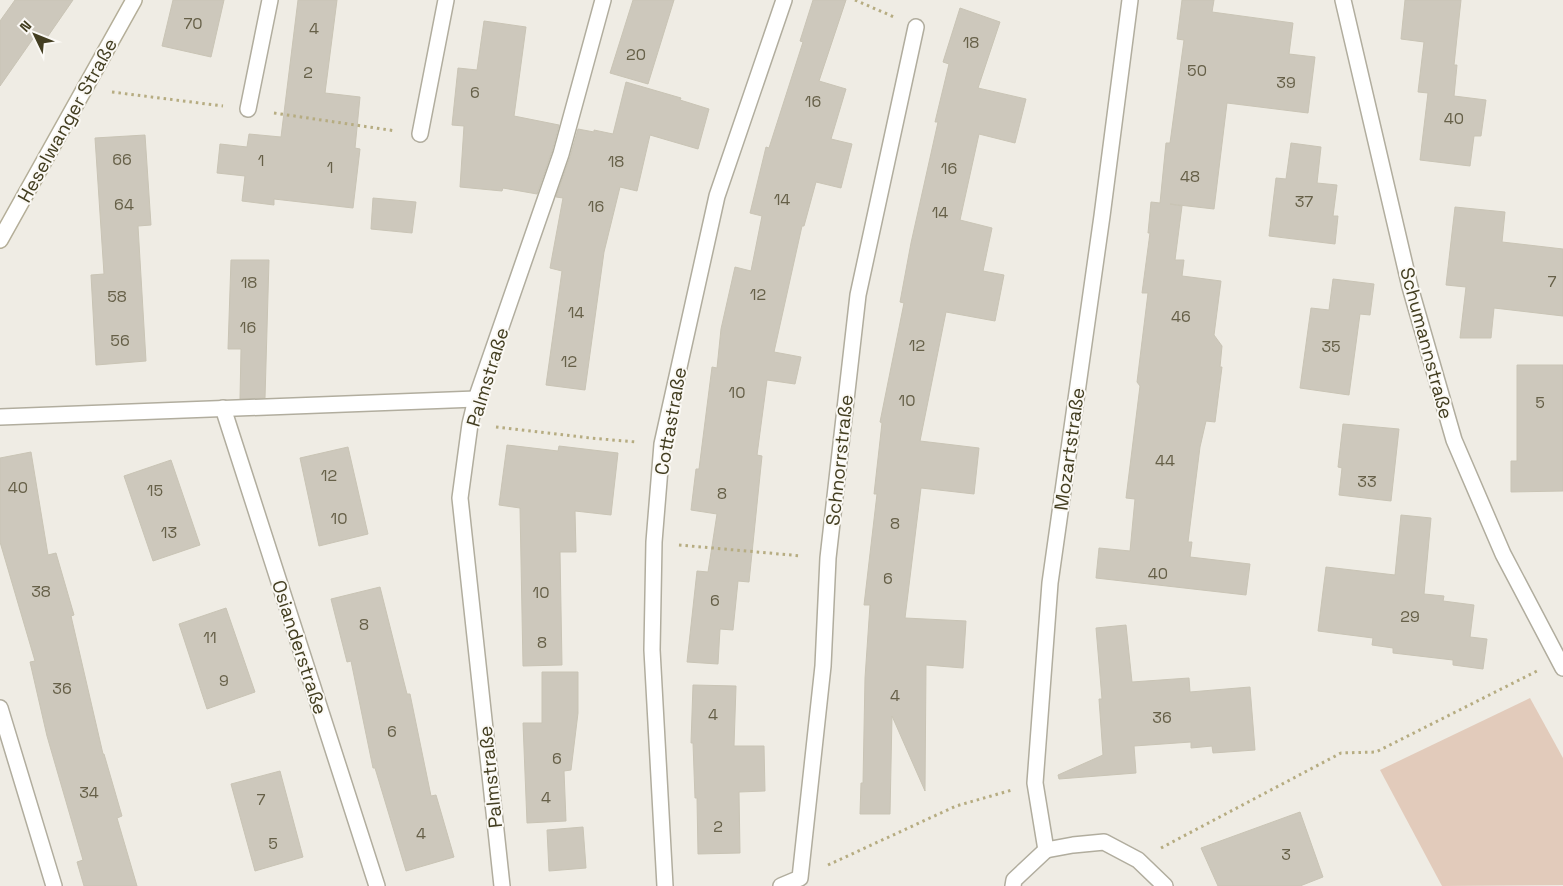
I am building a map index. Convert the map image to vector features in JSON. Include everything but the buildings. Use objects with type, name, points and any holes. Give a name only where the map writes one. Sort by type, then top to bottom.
[{"type":"street","name":"Heselwanger Straße","points":[[0,240],[134,0]]},
{"type":"street","points":[[248,109],[270,0]]},
{"type":"street","points":[[420,134],[446,0]]},
{"type":"street","name":"Palmstraße","points":[[502,886],[460,498],[470,424],[476,399],[561,154],[603,0]]},
{"type":"street","name":"Cottastraße","points":[[665,886],[652,650],[654,542],[662,444],[717,196],[784,0]]},
{"type":"street","name":"Mozartstraße","points":[[1046,850],[1036,782],[1050,583],[1102,216],[1130,0]]},
{"type":"street","name":"Schumannstraße","points":[[1343,0],[1410,287],[1454,440],[1503,554],[1561,664]]},
{"type":"street","name":"Schnorrstraße","points":[[800,878],[823,666],[828,558],[858,295],[916,27]]},
{"type":"street","points":[[0,417],[476,399]]},
{"type":"street","name":"Osianderstraße","points":[[223,408],[377,886]]},
{"type":"street","points":[[0,708],[54,886]]},
{"type":"street","points":[[1013,886],[1014,880],[1046,850],[1104,842],[1138,860],[1165,886]]},
{"type":"street","points":[[781,886],[800,878]]},
{"type":"path","points":[[856,0],[916,27]]},
{"type":"path","points":[[470,424],[662,444]]},
{"type":"path","points":[[708,547],[781,554]]},
{"type":"path","points":[[1138,860],[1341,753],[1376,752],[1561,664]]},
{"type":"path","points":[[800,878],[956,806],[1036,782]]},
{"type":"shaded area","points":[[1530,698],[1563,758],[1563,885],[1442,886],[1380,770]]}]
